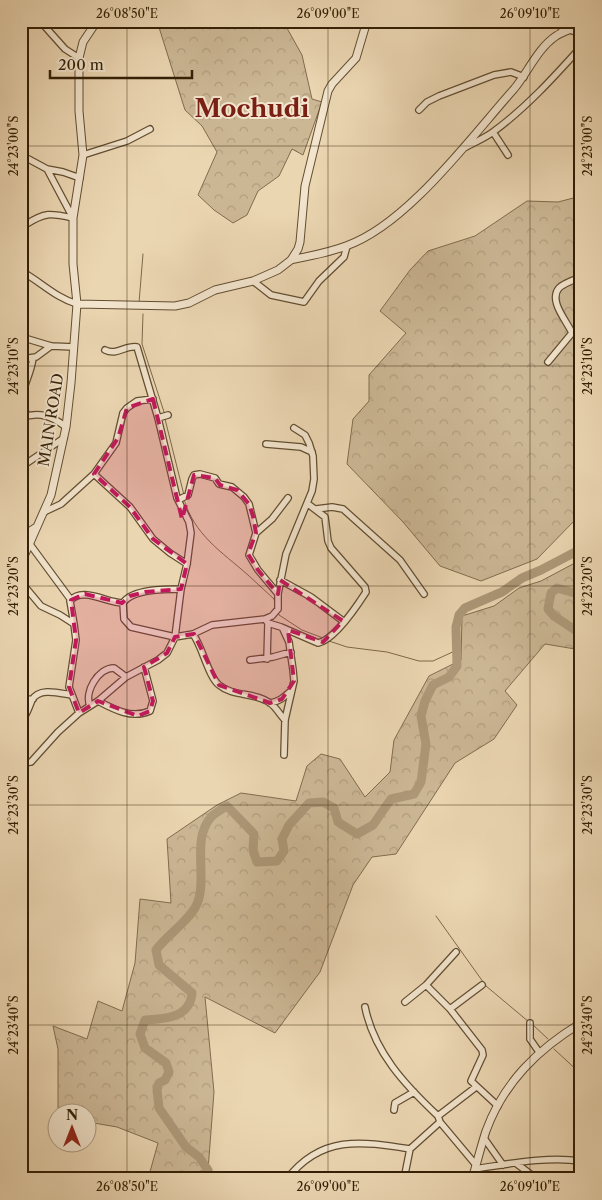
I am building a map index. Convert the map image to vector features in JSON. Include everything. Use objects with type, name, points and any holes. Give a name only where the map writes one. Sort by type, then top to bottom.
[{"type":"street","points":[[40,21],[65,49],[79,58],[83,42],[97,21]]},
{"type":"street","points":[[21,271],[45,285],[54,294],[77,304],[175,306],[189,303],[222,288],[253,281],[273,273],[291,260],[300,242],[305,186],[328,91],[356,58],[367,21]]},
{"type":"street","points":[[556,21],[567,31],[581,34]]},
{"type":"street","points":[[291,260],[347,246],[386,223],[416,199],[462,150],[524,78],[548,43],[567,31],[581,26]]},
{"type":"street","points":[[462,150],[493,132],[542,89],[581,47]]},
{"type":"street","name":"MAIN ROAD","points":[[21,563],[51,495],[66,427],[77,304],[73,264],[73,218],[84,155],[79,111],[79,58]]},
{"type":"street","points":[[419,110],[427,102],[438,96],[494,75],[511,72],[524,78]]},
{"type":"street","points":[[84,155],[127,141],[150,129]]},
{"type":"street","points":[[493,132],[508,155]]},
{"type":"street","points":[[21,155],[47,169],[80,178]]},
{"type":"street","points":[[47,169],[73,218]]},
{"type":"street","points":[[22,225],[45,214],[73,218]]},
{"type":"street","points":[[253,281],[271,295],[304,302],[319,281],[344,257],[347,246]]},
{"type":"street","points":[[548,362],[567,341],[572,332],[556,299],[557,292],[561,287],[581,277]]},
{"type":"street","points":[[21,337],[51,346],[74,347]]},
{"type":"street","points":[[21,359],[33,358],[51,346]]},
{"type":"street","points":[[21,763],[31,762],[58,732],[79,713],[98,701],[126,677],[167,653],[176,637],[181,589],[187,564],[191,533],[163,417],[153,399],[137,347],[132,346],[114,353],[105,350]]},
{"type":"street","points":[[33,358],[29,375],[22,391],[24,417],[42,414],[50,416],[66,427]]},
{"type":"street","points":[[44,512],[61,504],[94,474],[116,443],[123,413],[137,401],[153,399]]},
{"type":"street","points":[[267,659],[267,621],[278,608],[280,580],[286,554],[308,504],[314,478],[312,452],[305,435],[294,428]]},
{"type":"street","points":[[21,467],[64,438]]},
{"type":"street","points":[[266,444],[301,447],[312,452]]},
{"type":"street","points":[[94,474],[130,507],[153,539],[170,554],[187,564]]},
{"type":"street","points":[[182,498],[194,475],[200,474],[215,478],[220,484],[237,490],[244,496],[249,504],[256,533],[249,555],[258,570],[278,594]]},
{"type":"street","points":[[256,533],[272,520],[288,498]]},
{"type":"street","points":[[122,603],[124,618],[131,627],[176,637],[193,634],[212,625],[267,621],[318,642],[327,640],[361,599],[366,589],[331,548],[328,542],[326,520],[316,509],[308,504]]},
{"type":"street","points":[[316,509],[332,507],[343,509],[400,560],[424,594]]},
{"type":"street","points":[[21,537],[36,528]]},
{"type":"street","points":[[29,543],[71,600],[76,640],[70,676],[71,695],[79,713]]},
{"type":"street","points":[[280,580],[311,597],[343,621]]},
{"type":"street","points":[[21,582],[41,606],[60,614],[74,624]]},
{"type":"street","points":[[71,600],[85,594],[114,603],[122,603],[130,596],[145,592],[162,589],[181,589]]},
{"type":"street","points":[[282,627],[287,635],[291,652],[294,681],[285,720],[284,755]]},
{"type":"street","points":[[193,634],[218,685],[230,691],[256,697],[270,703],[282,700],[291,691]]},
{"type":"street","points":[[250,660],[267,659],[291,652]]},
{"type":"street","points":[[98,701],[111,708],[138,716],[150,711],[153,701],[144,667]]},
{"type":"street","points":[[90,706],[88,701],[90,690],[102,671],[114,668],[126,677]]},
{"type":"street","points":[[21,718],[26,716],[33,699],[38,694],[45,692],[71,695]]},
{"type":"street","points":[[21,700],[33,699]]},
{"type":"street","points":[[270,703],[285,720]]},
{"type":"street","points":[[405,1002],[426,985],[456,952]]},
{"type":"street","points":[[426,985],[450,1009],[482,1050],[483,1054],[471,1079],[476,1087],[498,1106]]},
{"type":"street","points":[[450,1009],[482,986]]},
{"type":"street","points":[[365,1007],[370,1026],[382,1052],[414,1092],[439,1119],[476,1167]]},
{"type":"street","points":[[530,1023],[530,1039],[539,1052]]},
{"type":"street","points":[[472,1179],[484,1138],[498,1106],[514,1079],[539,1052],[581,1023]]},
{"type":"street","points":[[404,1179],[410,1149],[439,1119],[476,1087]]},
{"type":"street","points":[[394,1110],[396,1103],[414,1092]]},
{"type":"street","points":[[484,1138],[504,1165]]},
{"type":"street","points":[[287,1179],[292,1172],[313,1154],[327,1147],[371,1143],[410,1149]]},
{"type":"street","points":[[476,1167],[564,1159],[581,1161]]},
{"type":"street","points":[[517,1164],[537,1179]]},
{"type":"highlighted area","points":[[153,399],[182,519],[194,475],[215,478],[220,485],[237,490],[249,504],[253,516],[256,533],[248,554],[258,570],[278,594],[280,580],[343,621],[323,642],[288,630],[294,681],[282,699],[270,703],[219,685],[194,634],[175,637],[167,653],[144,667],[153,701],[150,711],[138,716],[98,701],[79,713],[69,687],[76,640],[71,600],[85,594],[122,603],[130,596],[145,592],[181,589],[187,564],[153,539],[130,507],[94,474],[118,438],[127,408]]},
{"type":"green space","points":[[157,21],[283,21],[302,55],[312,99],[322,102],[303,155],[292,149],[279,176],[258,191],[247,215],[233,223],[214,210],[198,195],[217,152],[202,126],[185,110]]},
{"type":"green space","points":[[581,196],[581,517],[577,518],[537,559],[481,581],[440,566],[403,522],[347,464],[353,419],[369,401],[369,375],[406,333],[380,311],[410,270],[428,251],[475,236],[527,201],[558,202]]},
{"type":"green space","points":[[573,564],[581,566],[581,650],[545,644],[505,691],[517,705],[494,739],[455,763],[396,854],[372,857],[353,885],[320,972],[275,1033],[205,997],[214,1092],[208,1170],[203,1179],[148,1179],[158,1143],[117,1127],[98,1124],[98,1102],[58,1102],[58,1049],[53,1026],[87,1039],[98,1001],[122,1011],[135,963],[140,899],[171,903],[167,839],[217,805],[241,793],[296,801],[307,766],[321,754],[340,759],[365,797],[390,772],[394,740],[429,676],[461,660],[462,616],[494,606],[519,588],[541,581]]},
{"type":"waterway","points":[[139,303],[143,254]]},
{"type":"waterway","points":[[143,314],[142,344],[165,415]]},
{"type":"waterway","points":[[165,419],[184,495]]},
{"type":"waterway","points":[[184,499],[189,512],[202,533],[274,599],[275,603]]},
{"type":"waterway","points":[[177,1179],[181,1175],[198,1178],[208,1170],[199,1157],[186,1147],[159,1108],[157,1090],[159,1083],[165,1080],[169,1072],[166,1063],[145,1048],[140,1034],[145,1020],[175,1016],[187,1008],[190,1001],[192,993],[159,965],[156,950],[189,916],[197,904],[200,894],[201,848],[205,826],[211,817],[227,806],[254,834],[253,850],[257,862],[277,861],[284,851],[282,839],[289,825],[309,803],[323,802],[334,808],[338,822],[357,834],[373,825],[391,799],[414,794],[421,782],[426,744],[421,716],[425,701],[433,685],[449,677],[457,666],[456,627],[459,615],[465,608],[502,592],[522,578],[581,549]]},
{"type":"waterway","points":[[581,566],[577,570],[581,578]]},
{"type":"waterway","points":[[581,591],[578,594],[557,588],[551,593],[548,609],[554,616],[581,634]]},
{"type":"waterway","points":[[278,612],[279,615],[302,630],[323,638]]},
{"type":"waterway","points":[[329,641],[347,647],[387,652],[419,661],[433,661],[457,650]]},
{"type":"waterway","points":[[436,916],[486,986],[529,1022]]},
{"type":"waterway","points":[[532,1024],[548,1039]]},
{"type":"waterway","points":[[554,1049],[581,1074]]},
{"type":"waterway","points":[[159,1179],[164,1176],[169,1179]]},
{"type":"district","name":"Mochudi","points":[[252,108]]}]
